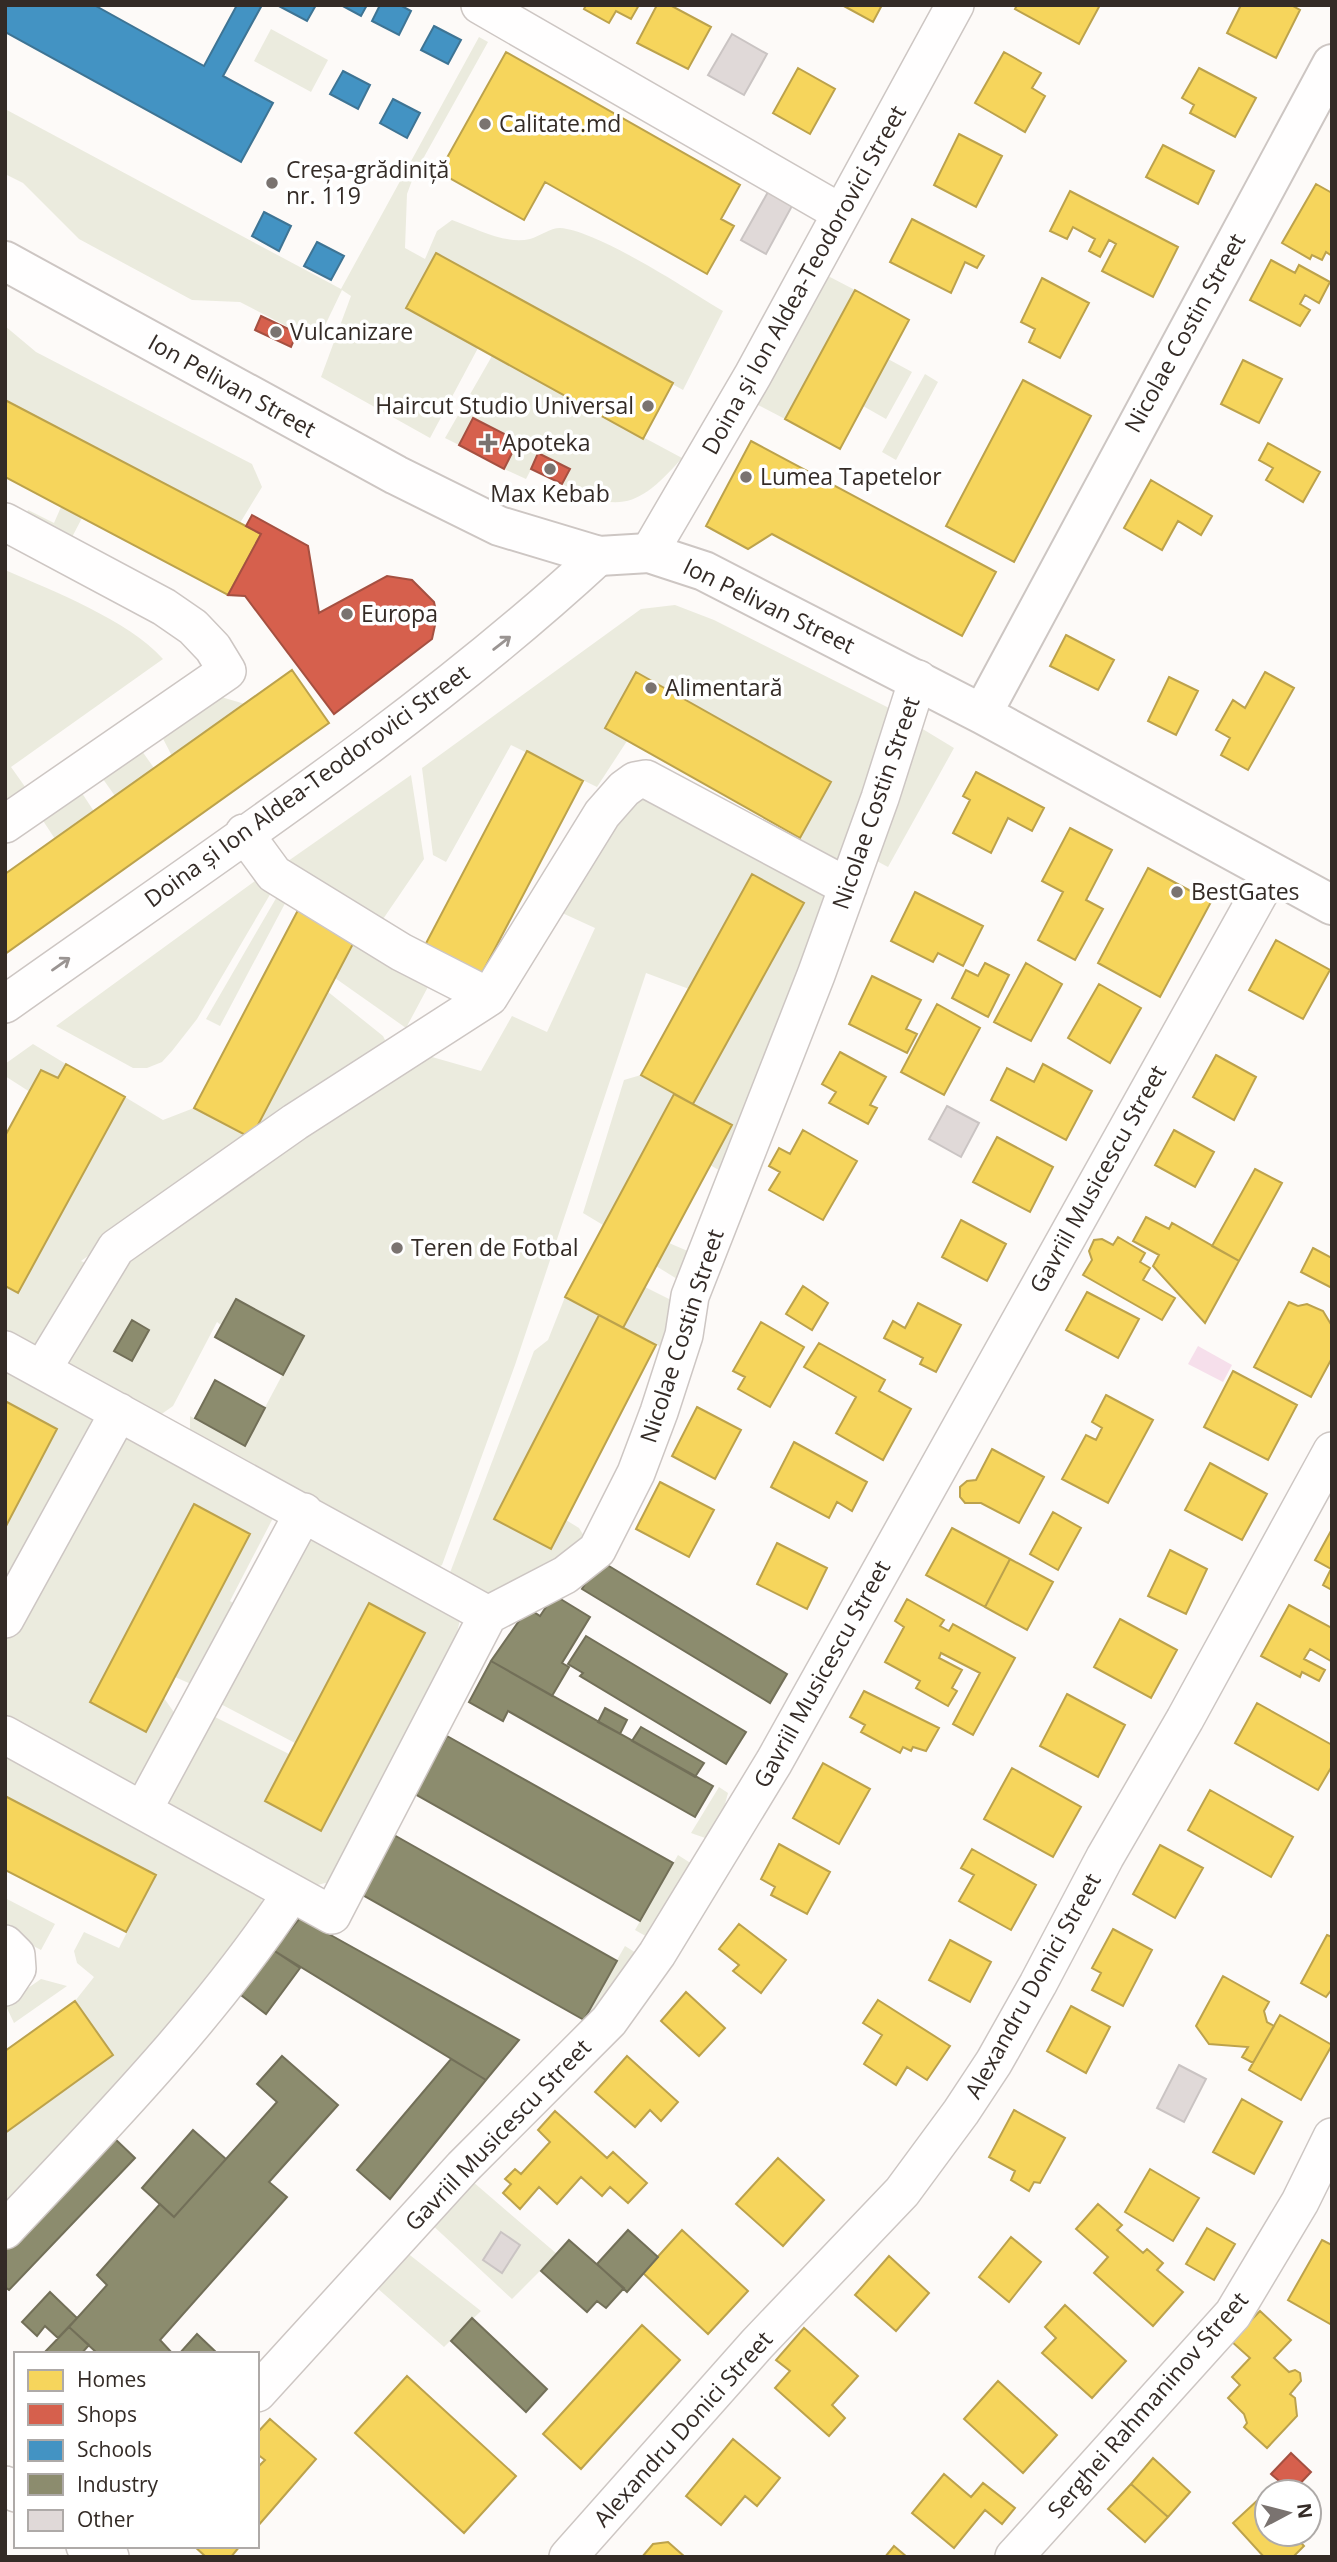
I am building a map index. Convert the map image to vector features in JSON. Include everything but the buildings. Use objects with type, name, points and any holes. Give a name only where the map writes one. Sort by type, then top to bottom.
[{"type":"main road","name":"Nicolae Costin Street","points":[[982,713],[1332,64]]},
{"type":"main road","name":"Ion Pelivan Street","points":[[5,261],[440,497],[515,532],[599,556],[649,553],[696,567],[982,713],[1332,905]]},
{"type":"street","points":[[480,5],[526,17],[841,213]]},
{"type":"street","name":"Doina și Ion Aldea-Teodorovici Street","points":[[649,553],[753,375],[956,5]]},
{"type":"street","points":[[5,522],[164,607],[193,627],[213,648],[227,671],[5,824]]},
{"type":"street","name":"Doina și Ion Aldea-Teodorovici Street","points":[[5,1004],[442,690],[524,626],[599,556]]},
{"type":"street","name":"Nicolae Costin Street","points":[[488,1615],[565,1575],[597,1550],[636,1473],[684,1335],[690,1296],[784,1060],[848,887],[918,680]]},
{"type":"street","points":[[42,1370],[116,1248],[295,1122],[489,997],[602,814],[635,781],[646,779],[848,887]]},
{"type":"street","points":[[244,833],[274,874],[401,952],[489,997]]},
{"type":"street","name":"Gavriil Musicescu Street","points":[[259,2391],[463,2167],[609,2021],[645,1973],[720,1856],[774,1762],[1270,872]]},
{"type":"street","points":[[5,1350],[488,1615],[332,1915],[5,1735]]},
{"type":"street","points":[[5,1619],[119,1412]]},
{"type":"street","name":"Alexandru Donici Street","points":[[568,2557],[757,2344],[902,2192],[961,2112],[1026,2007],[1105,1857],[1332,1451]]},
{"type":"street","points":[[143,1810],[304,1512]]},
{"type":"street","points":[[5,2230],[216,1996],[256,1947],[291,1894]]},
{"type":"street","points":[[5,1944],[16,1955],[17,1969],[5,1987]]},
{"type":"street","name":"Serghei Rahmaninov Street","points":[[1014,2557],[1233,2314],[1294,2212],[1332,2137]]},
{"type":"street","points":[[90,2548],[111,2557]]},
{"type":"shaded area","points":[[271,29],[328,60],[311,92],[254,61]]},
{"type":"shaded area","points":[[479,37],[488,42],[414,175],[407,194],[405,248],[425,259],[437,231],[452,220],[510,240],[530,239],[560,228],[597,239],[619,250],[723,311],[683,390],[436,253],[406,308],[478,348],[430,438],[321,377],[351,296],[342,290],[317,342],[240,302],[192,300],[79,239],[23,183],[5,174],[5,109],[341,289]]},
{"type":"shaded area","points":[[828,276],[855,290],[785,419],[758,405]]},
{"type":"shaded area","points":[[5,326],[36,352],[252,464],[262,487],[240,523],[5,400]]},
{"type":"shaded area","points":[[492,356],[682,458],[641,495],[628,501],[614,502],[599,500],[562,484],[569,468],[539,454],[526,479],[504,469],[518,441],[474,418],[459,445],[445,438]]},
{"type":"shaded area","points":[[888,359],[912,372],[886,419],[863,406]]},
{"type":"shaded area","points":[[925,374],[938,382],[896,460],[882,452]]},
{"type":"shaded area","points":[[61,507],[82,518],[70,541],[25,519],[28,510],[54,523]]},
{"type":"shaded area","points":[[5,570],[110,619],[148,645],[163,659],[11,767],[28,791],[5,806]]},
{"type":"shaded area","points":[[675,605],[714,620],[897,712],[844,858],[830,863],[794,850],[831,782],[606,728],[627,741],[597,787],[511,745],[446,862],[433,855],[422,768],[641,609]]},
{"type":"shaded area","points":[[211,694],[245,704],[172,756],[158,729]]},
{"type":"shaded area","points":[[921,728],[954,748],[888,867],[873,859]]},
{"type":"shaded area","points":[[137,744],[154,768],[115,796],[98,772]]},
{"type":"shaded area","points":[[411,775],[424,859],[379,925],[281,866]]},
{"type":"shaded area","points":[[78,787],[95,813],[55,839],[38,813]]},
{"type":"shaded area","points":[[640,796],[820,884],[827,900],[724,1173],[710,1165],[732,1125],[693,1104],[803,903],[752,874],[689,989],[646,973],[515,1365],[442,1565],[435,1569],[190,1431],[190,1416],[245,1445],[303,1336],[237,1299],[221,1325],[217,1322],[173,1406],[156,1418],[68,1367],[70,1353],[124,1252],[418,1053],[481,1071],[512,1016],[547,1032],[595,928],[560,912],[616,811]]},
{"type":"shaded area","points":[[262,876],[275,886],[197,1019],[162,1062],[147,1068],[133,1068],[56,1026]]},
{"type":"shaded area","points":[[282,888],[290,894],[220,1026],[206,1019]]},
{"type":"shaded area","points":[[355,940],[429,985],[406,1028],[335,978]]},
{"type":"shaded area","points":[[327,991],[383,1036],[386,1042],[81,1261],[88,1264],[48,1336],[35,1344],[5,1335],[5,1286],[18,1293],[125,1097],[163,1120],[194,1108]]},
{"type":"shaded area","points":[[33,1044],[66,1064],[58,1078],[41,1070],[30,1092],[5,1076],[5,1064]]},
{"type":"shaded area","points":[[641,1075],[674,1094],[603,1225],[583,1213],[624,1080]]},
{"type":"shaded area","points":[[669,1243],[690,1252],[682,1282],[656,1266]]},
{"type":"shaded area","points":[[645,1287],[673,1301],[667,1350],[623,1328]]},
{"type":"shaded area","points":[[565,1297],[599,1315],[494,1519],[551,1549],[566,1520],[579,1528],[584,1536],[560,1567],[491,1596],[448,1578],[534,1351],[548,1340]]},
{"type":"shaded area","points":[[1198,1346],[1232,1365],[1223,1382],[1188,1364]]},
{"type":"shaded area","points":[[5,1359],[98,1417],[5,1604],[5,1528],[57,1429],[5,1401]]},
{"type":"shaded area","points":[[116,1432],[272,1512],[272,1520],[230,1601],[242,1609],[200,1688],[175,1677],[250,1534],[194,1504],[90,1702],[146,1732],[164,1698],[180,1721],[137,1783],[117,1782],[5,1719],[5,1635]]},
{"type":"shaded area","points":[[302,1533],[461,1616],[445,1681],[329,1882],[314,1886],[169,1810],[165,1799],[207,1713],[289,1754],[265,1801],[321,1831],[425,1633],[369,1603],[295,1743],[213,1700]]},
{"type":"shaded area","points":[[5,1750],[261,1895],[263,1909],[257,1930],[5,2212],[5,2133],[113,2055],[75,2001],[94,1977],[77,1963],[74,1951],[84,1932],[119,1948],[156,1875],[5,1796]]},
{"type":"shaded area","points":[[719,1787],[728,1793],[722,1815],[708,1839],[691,1833]]},
{"type":"shaded area","points":[[678,1855],[692,1864],[649,1938],[635,1930]]},
{"type":"shaded area","points":[[5,1898],[55,1924],[41,1950],[5,1931]]},
{"type":"shaded area","points":[[625,1946],[641,1956],[608,2003],[582,2021]]},
{"type":"shaded area","points":[[41,1979],[67,1986],[14,2023],[5,2004]]},
{"type":"shaded area","points":[[472,2181],[557,2254],[512,2299],[429,2222]]},
{"type":"shaded area","points":[[406,2252],[481,2311],[444,2347],[376,2287]]},
{"type":"place","name":"Calitate.md","points":[[485,124]]},
{"type":"place","name":"Creșa-grădiniță nr. 119","points":[[272,183]]},
{"type":"place","name":"Vulcanizare","points":[[276,332]]},
{"type":"place","name":"Haircut Studio Universal","points":[[648,406]]},
{"type":"place","name":"Apoteka","points":[[488,443]]},
{"type":"place","name":"Max Kebab","points":[[550,469]]},
{"type":"place","name":"Lumea Tapetelor","points":[[746,477]]},
{"type":"place","name":"Europa","points":[[347,614]]},
{"type":"place","name":"Alimentară","points":[[651,688]]},
{"type":"place","name":"BestGates","points":[[1177,892]]},
{"type":"place","name":"Teren de Fotbal","points":[[397,1248]]}]
